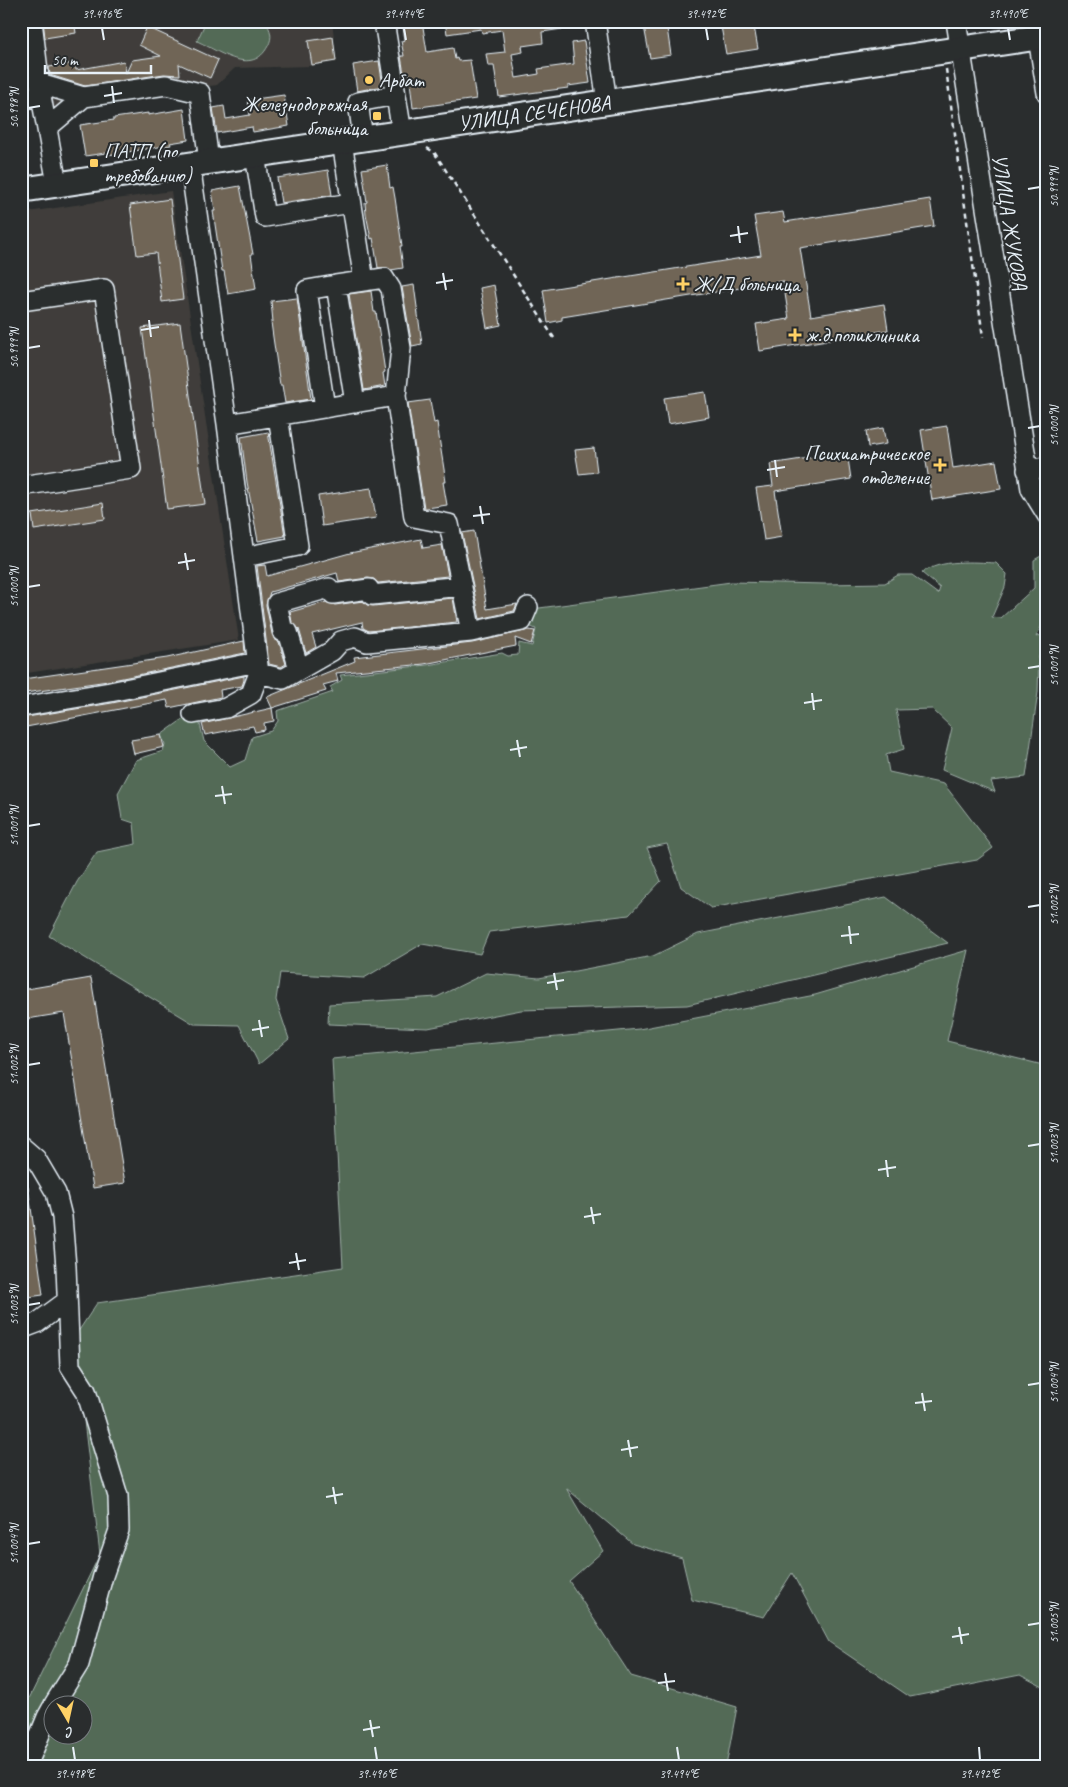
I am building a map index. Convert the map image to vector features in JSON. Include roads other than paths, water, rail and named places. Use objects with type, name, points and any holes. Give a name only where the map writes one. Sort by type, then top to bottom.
[{"type":"main road","name":"УЛИЦА СЕЧЕНОВА","points":[[21,190],[1042,37]]},
{"type":"street","points":[[32,21],[29,62],[41,90],[57,184]]},
{"type":"street","points":[[384,21],[402,133]]},
{"type":"street","points":[[595,21],[607,102]]},
{"type":"street","name":"УЛИЦА ЖУКОВА","points":[[956,21],[951,51],[1031,489],[1047,515]]},
{"type":"street","points":[[1042,37],[1047,94]]},
{"type":"street","points":[[21,99],[41,90],[84,97],[166,85],[200,93],[199,163],[227,424],[258,668],[251,694],[226,708],[193,714]]},
{"type":"street","points":[[364,281],[351,203],[353,140],[358,102],[396,95]]},
{"type":"street","points":[[47,128],[84,97]]},
{"type":"street","points":[[255,154],[266,217],[351,203]]},
{"type":"street","points":[[325,408],[307,290],[384,278],[391,289],[401,348],[396,396],[414,517],[449,524],[471,632]]},
{"type":"street","points":[[336,285],[355,403]]},
{"type":"street","points":[[21,301],[104,289],[131,470],[21,486]]},
{"type":"street","points":[[227,424],[396,396]]},
{"type":"street","points":[[244,557],[298,546],[278,416]]},
{"type":"street","points":[[1028,470],[1047,467]]},
{"type":"street","points":[[299,669],[288,632],[283,632],[277,602],[329,588],[332,594],[369,589],[372,595],[462,586]]},
{"type":"street","points":[[21,707],[258,668],[283,679],[332,651],[341,641],[356,637],[367,642],[471,632],[522,621],[528,607]]},
{"type":"street","points":[[21,1146],[36,1158],[56,1193],[62,1217],[70,1366],[86,1391],[118,1496],[119,1530],[103,1576],[79,1664],[60,1694]]},
{"type":"street","points":[[21,1330],[36,1323],[67,1301]]},
{"type":"street","points":[[27,1766],[42,1729]]},
{"type":"place","name":"Арбат","points":[[369,80]]},
{"type":"place","name":"Железнодорожная больница","points":[[377,116]]},
{"type":"place","name":"ПАТП (по требованию)","points":[[94,163]]},
{"type":"place","name":"Ж/Д больница","points":[[683,284]]},
{"type":"place","name":"ж.д.поликлиника","points":[[795,335]]},
{"type":"place","name":"Психиатрическое отделение","points":[[940,465]]}]
